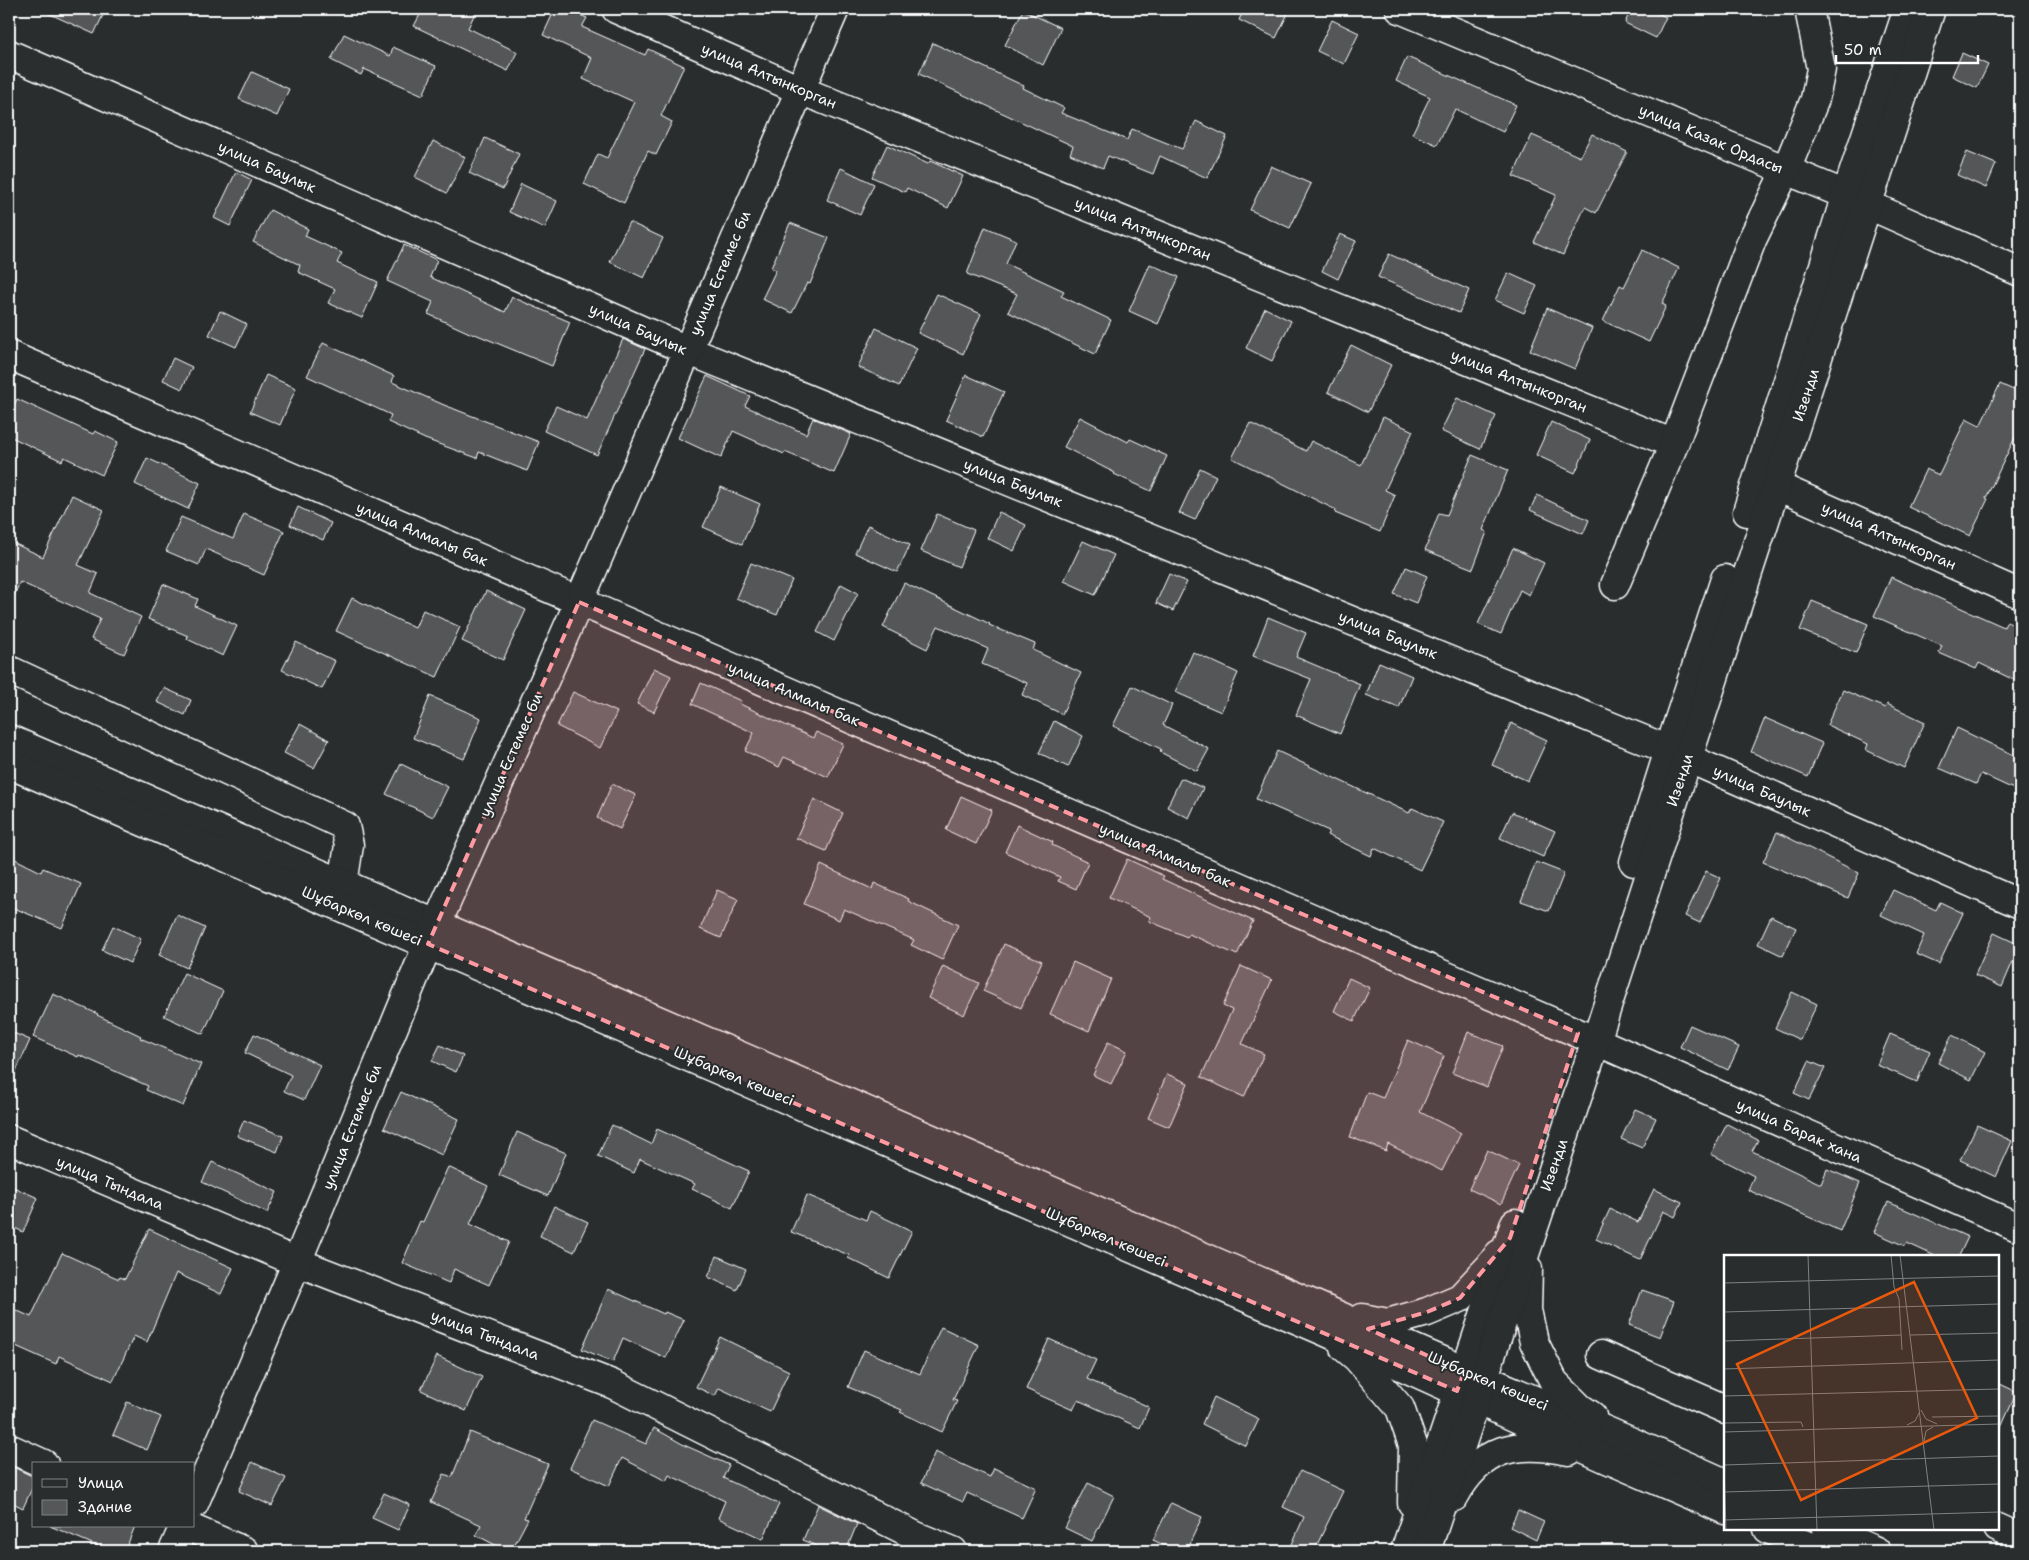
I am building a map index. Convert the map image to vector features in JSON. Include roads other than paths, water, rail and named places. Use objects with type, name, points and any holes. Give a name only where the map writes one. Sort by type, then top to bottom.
[{"type":"street","name":"улица Алтынкорган","points":[[616,9],[800,90],[1674,444]]},
{"type":"street","name":"улица Естемес би","points":[[195,1502],[297,1262],[432,934],[579,602],[835,9]]},
{"type":"street","name":"улица Казак Ордасы","points":[[1400,9],[1858,200],[2020,272]]},
{"type":"street","points":[[1615,585],[1674,444],[1752,240],[1786,170],[1815,99],[1821,69],[1809,9]]},
{"type":"street","name":"Изенди","points":[[1858,200],[1908,9]]},
{"type":"street","name":"Изенди","points":[[1417,1547],[1587,1037],[1858,200],[1931,9]]},
{"type":"street","name":"улица Баулык","points":[[9,54],[687,350],[1678,754],[2020,904]]},
{"type":"street","name":"улица Алмалы бак","points":[[9,355],[1587,1037]]},
{"type":"street","name":"улица Алтынкорган","points":[[1767,482],[2020,594]]},
{"type":"street","name":"Шұбаркөл көшесі","points":[[9,670],[345,826],[349,845],[343,884]]},
{"type":"street","name":"Шұбаркөл көшесі","points":[[9,739],[343,884],[432,934]]},
{"type":"street","name":"Шұбаркөл көшесі","points":[[9,764],[432,934],[1329,1322],[1470,1386],[1607,1460],[1724,1510]]},
{"type":"street","name":"улица Барак хана","points":[[1587,1037],[2020,1228]]},
{"type":"street","name":"улица Тындала","points":[[9,1140],[297,1262],[612,1384],[916,1536],[953,1551]]},
{"type":"street","points":[[1329,1322],[1388,1324],[1427,1312],[1460,1298],[1519,1239]]},
{"type":"street","points":[[1519,1239],[1534,1342],[1554,1382],[1580,1408],[1620,1436]]},
{"type":"street","points":[[1329,1322],[1400,1408],[1413,1445],[1413,1487],[1417,1547]]},
{"type":"street","points":[[1601,1355],[1724,1409]]},
{"type":"street","name":"Шұбаркөл көшесі","points":[[1470,1386],[1620,1436],[1724,1483]]},
{"type":"street","points":[[1417,1547],[1472,1469],[1492,1455],[1518,1446],[1547,1446],[1607,1460]]},
{"type":"street","points":[[9,1448],[40,1462]]},
{"type":"street","points":[[173,1551],[184,1528]]},
{"type":"street","points":[[190,1528],[244,1551]]},
{"type":"street","points":[[1999,1528],[2020,1538]]},
{"type":"street","points":[[1770,1530],[1820,1551]]},
{"type":"street","points":[[1828,1530],[1876,1551]]}]
